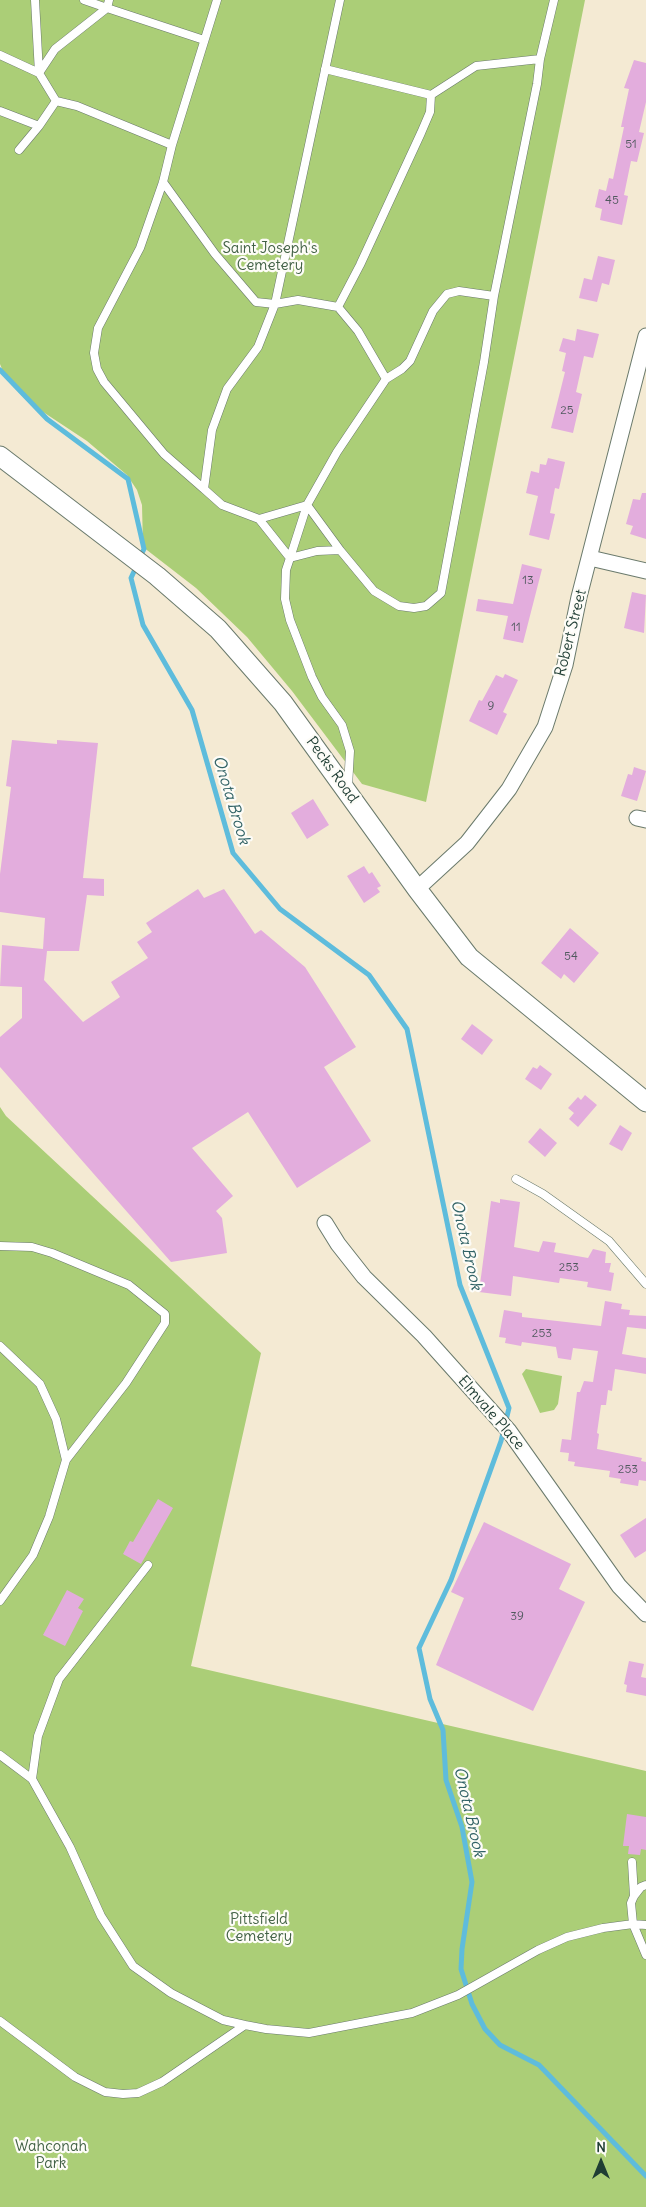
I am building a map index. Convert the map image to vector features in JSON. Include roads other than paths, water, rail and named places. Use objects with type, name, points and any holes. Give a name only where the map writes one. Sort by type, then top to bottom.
[{"type":"street","name":"Robert Street","points":[[417,889],[467,844],[509,789],[544,727],[565,665],[590,558],[645,344]]},
{"type":"street","name":"Pecks Road","points":[[0,456],[146,567],[218,629],[283,702],[417,889],[470,956],[646,1102]]},
{"type":"street","points":[[590,558],[646,571]]},
{"type":"street","name":"Elmvale Place","points":[[325,1222],[338,1244],[364,1276],[424,1336],[504,1425],[619,1586],[646,1614]]},
{"type":"lane","points":[[35,0],[39,73],[56,101],[77,106],[172,145]]},
{"type":"lane","points":[[84,0],[108,4],[204,40]]},
{"type":"lane","points":[[217,0],[172,145],[163,182],[140,248],[98,328],[94,353],[97,369],[104,382],[164,454],[222,505],[259,519],[290,558]]},
{"type":"lane","points":[[204,489],[212,430],[218,411],[228,389],[258,347],[275,304],[340,0]]},
{"type":"lane","points":[[307,505],[340,550],[374,591],[399,606],[414,608],[426,606],[440,593],[484,362],[494,296],[537,84],[540,59],[554,0]]},
{"type":"lane","points":[[39,73],[55,49],[108,4]]},
{"type":"lane","points":[[0,55],[39,73]]},
{"type":"lane","points":[[325,69],[432,95],[476,66],[540,59]]},
{"type":"lane","points":[[338,307],[360,265],[421,133],[430,112],[432,95]]},
{"type":"lane","points":[[18,150],[39,126],[56,101]]},
{"type":"lane","points":[[0,111],[39,126]]},
{"type":"lane","points":[[163,182],[244,290],[256,302],[275,304],[298,300],[338,307],[358,331],[386,378]]},
{"type":"lane","points":[[347,791],[350,751],[342,725],[322,697],[312,677],[287,606],[286,570],[307,505],[337,452],[386,378],[402,369],[410,361],[433,311],[447,294],[459,290],[494,296]]},
{"type":"lane","points":[[259,519],[307,505]]},
{"type":"lane","points":[[290,558],[318,551],[340,550]]},
{"type":"lane","points":[[516,1179],[543,1194],[609,1241],[646,1284]]},
{"type":"lane","points":[[0,1246],[32,1247],[52,1253],[129,1285],[165,1314],[165,1323],[126,1383],[66,1460],[49,1517],[34,1555],[0,1601]]},
{"type":"lane","points":[[0,1346],[40,1384],[56,1419],[66,1460]]},
{"type":"lane","points":[[32,1779],[38,1736],[60,1679],[148,1565]]},
{"type":"lane","points":[[0,1755],[32,1779],[70,1846],[101,1916],[133,1966],[171,1993],[223,2020],[266,2029],[309,2033],[412,2013],[458,1996],[538,1950],[567,1937],[632,1924],[646,1925]]},
{"type":"lane","points":[[632,1862],[634,1896]]},
{"type":"lane","points":[[646,1884],[634,1896],[631,1903],[632,1924],[646,1955]]},
{"type":"lane","points":[[0,2021],[75,2077],[105,2092],[123,2094],[138,2093],[162,2082],[245,2025]]},
{"type":"waterway","name":"Onota Brook","points":[[0,370],[47,419],[128,479],[144,549],[140,557]]},
{"type":"waterway","name":"Onota Brook","points":[[137,565],[131,578],[143,625],[192,710],[233,853],[280,909],[369,975],[407,1029],[460,1285],[509,1408],[501,1441],[451,1580],[419,1648],[430,1699],[443,1730],[446,1780],[462,1827],[472,1882],[462,1949],[461,1969],[472,2004],[485,2029],[500,2045],[539,2065],[646,2176]]},
{"type":"park label","name":"Saint Joseph's Cemetery","points":[[270,258]]},
{"type":"park label","name":"Pittsfield Cemetery","points":[[259,1928]]},
{"type":"park label","name":"Wahconah Park","points":[[51,2156]]}]
